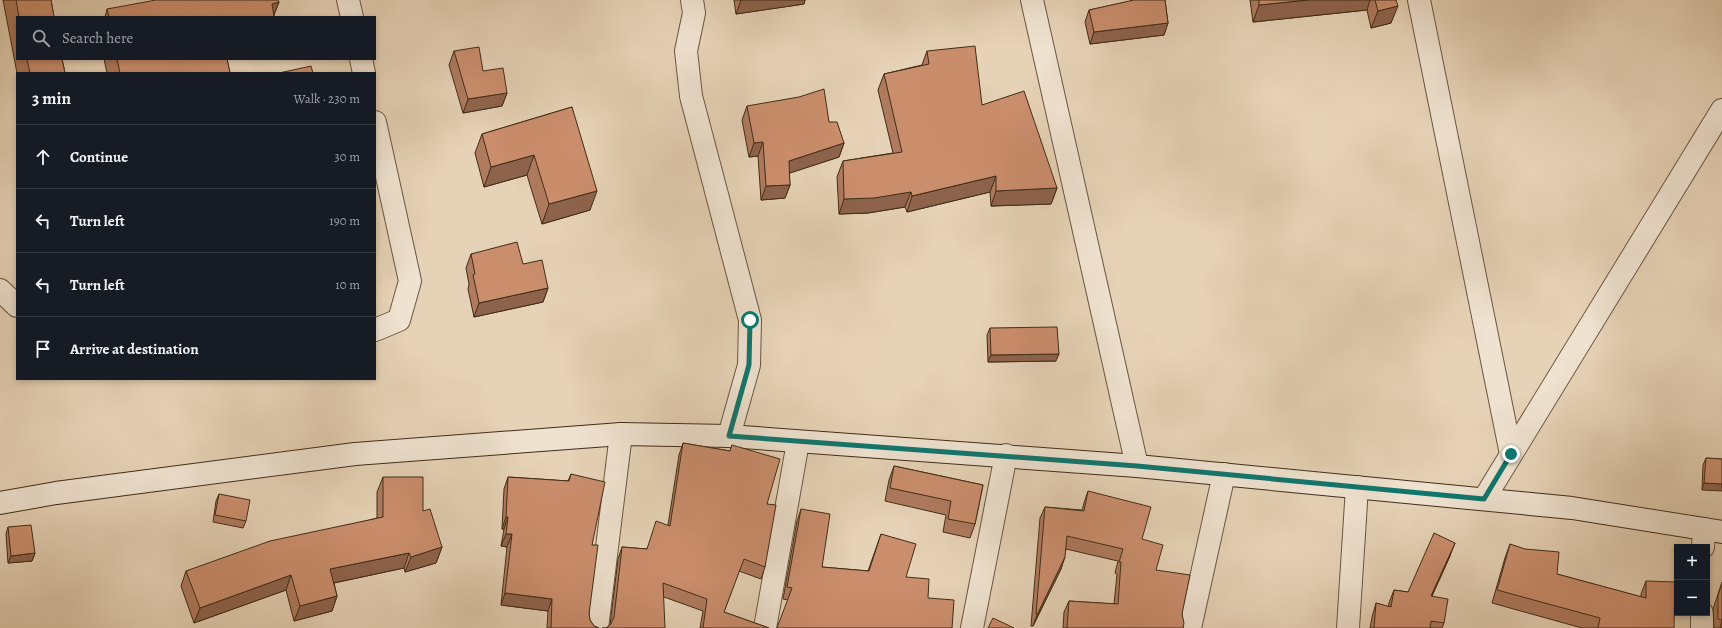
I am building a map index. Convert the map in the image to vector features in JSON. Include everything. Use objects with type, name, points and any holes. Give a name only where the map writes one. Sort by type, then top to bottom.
[{"type":"street","points":[[348,0],[352,16]]},
{"type":"street","points":[[1032,0],[1137,466]]},
{"type":"street","points":[[1418,0],[1511,454]]},
{"type":"street","points":[[698,4],[686,51],[691,96],[750,320],[749,365],[729,436]]},
{"type":"street","points":[[361,60],[364,72]]},
{"type":"street","points":[[1484,499],[1722,110]]},
{"type":"street","points":[[376,127],[410,281],[399,320],[376,330]]},
{"type":"street","points":[[0,290],[16,305]]},
{"type":"street","points":[[597,628],[621,434]]},
{"type":"street","points":[[0,504],[56,493],[355,454],[621,434],[729,436],[1137,466],[1484,499],[1572,508],[1710,536]]},
{"type":"street","points":[[765,628],[798,442]]},
{"type":"street","points":[[972,628],[1006,456]]},
{"type":"street","points":[[1190,628],[1224,474]]},
{"type":"street","points":[[1348,628],[1357,487]]},
{"type":"street","points":[[1702,616],[1702,628]]},
{"type":"building","points":[[16,0],[51,0],[54,16],[19,16]]},
{"type":"building","points":[[156,0],[278,0],[279,2],[272,4],[274,16],[109,16],[107,9]]},
{"type":"building","points":[[1134,0],[1165,0],[1168,23],[1094,32],[1089,10]]},
{"type":"building","points":[[1259,0],[1308,0],[1259,5]]},
{"type":"building","points":[[1375,0],[1396,0],[1398,6],[1378,11]]},
{"type":"building","points":[[975,46],[982,105],[1024,91],[1057,188],[996,191],[996,176],[912,196],[911,192],[874,198],[844,199],[843,161],[902,152],[884,74],[929,64],[927,51]]},
{"type":"building","points":[[479,47],[483,71],[503,68],[507,93],[468,99],[454,51]]},
{"type":"building","points":[[27,60],[62,60],[65,72],[30,72]]},
{"type":"building","points":[[117,60],[227,60],[230,72],[120,72]]},
{"type":"building","points":[[311,66],[313,72],[284,72]]},
{"type":"building","points":[[824,89],[829,122],[837,122],[844,143],[789,161],[790,185],[766,186],[763,142],[754,143],[747,106],[799,97]]},
{"type":"building","points":[[572,107],[597,191],[549,204],[534,155],[491,167],[482,134]]},
{"type":"building","points":[[517,242],[523,264],[542,260],[548,288],[479,303],[473,275],[475,274],[471,254]]},
{"type":"building","points":[[1057,327],[1059,354],[991,355],[990,328]]},
{"type":"building","points":[[683,443],[730,451],[732,445],[780,459],[767,504],[776,505],[765,567],[744,559],[724,612],[769,628],[703,628],[707,599],[663,583],[665,628],[606,628],[611,624],[614,617],[622,547],[647,549],[656,521],[670,526]]},
{"type":"building","points":[[1706,458],[1722,459],[1722,484],[1704,483]]},
{"type":"building","points":[[894,466],[983,485],[975,524],[948,519],[951,501],[890,488]]},
{"type":"building","points":[[571,474],[605,482],[592,545],[598,545],[589,614],[590,620],[594,626],[599,628],[551,628],[552,599],[505,593],[512,534],[506,534],[508,517],[506,517],[508,477],[569,481]]},
{"type":"building","points":[[383,477],[423,477],[423,511],[430,509],[442,547],[411,557],[409,553],[330,569],[337,596],[300,606],[291,575],[200,608],[186,571],[270,541],[383,517]]},
{"type":"building","points":[[1088,491],[1151,507],[1142,539],[1163,545],[1156,570],[1190,575],[1182,614],[1184,623],[1183,628],[1067,628],[1069,601],[1118,604],[1121,562],[1119,562],[1123,549],[1067,536],[1065,557],[1037,615],[1036,614],[1045,507],[1084,511]]},
{"type":"building","points":[[219,494],[250,500],[246,521],[215,515]]},
{"type":"building","points":[[801,509],[830,514],[822,567],[869,571],[881,534],[916,544],[906,577],[929,579],[928,598],[954,600],[952,628],[777,628],[792,588],[787,587]]},
{"type":"building","points":[[31,525],[35,553],[11,556],[8,527]]},
{"type":"building","points":[[1434,533],[1455,543],[1431,596],[1448,599],[1444,623],[1431,621],[1430,628],[1374,628],[1376,603],[1391,607],[1394,590],[1408,592]]},
{"type":"building","points":[[1510,544],[1525,549],[1559,552],[1557,574],[1646,598],[1646,581],[1674,582],[1674,628],[1598,628],[1600,618],[1497,590]]},
{"type":"building","points":[[1722,583],[1722,620],[1718,619],[1718,596]]},
{"type":"building","points":[[993,618],[1014,628],[988,628]]},
{"type":"route","points":[[750,320],[749,365],[729,436],[1137,466],[1484,499],[1511,454]]}]
